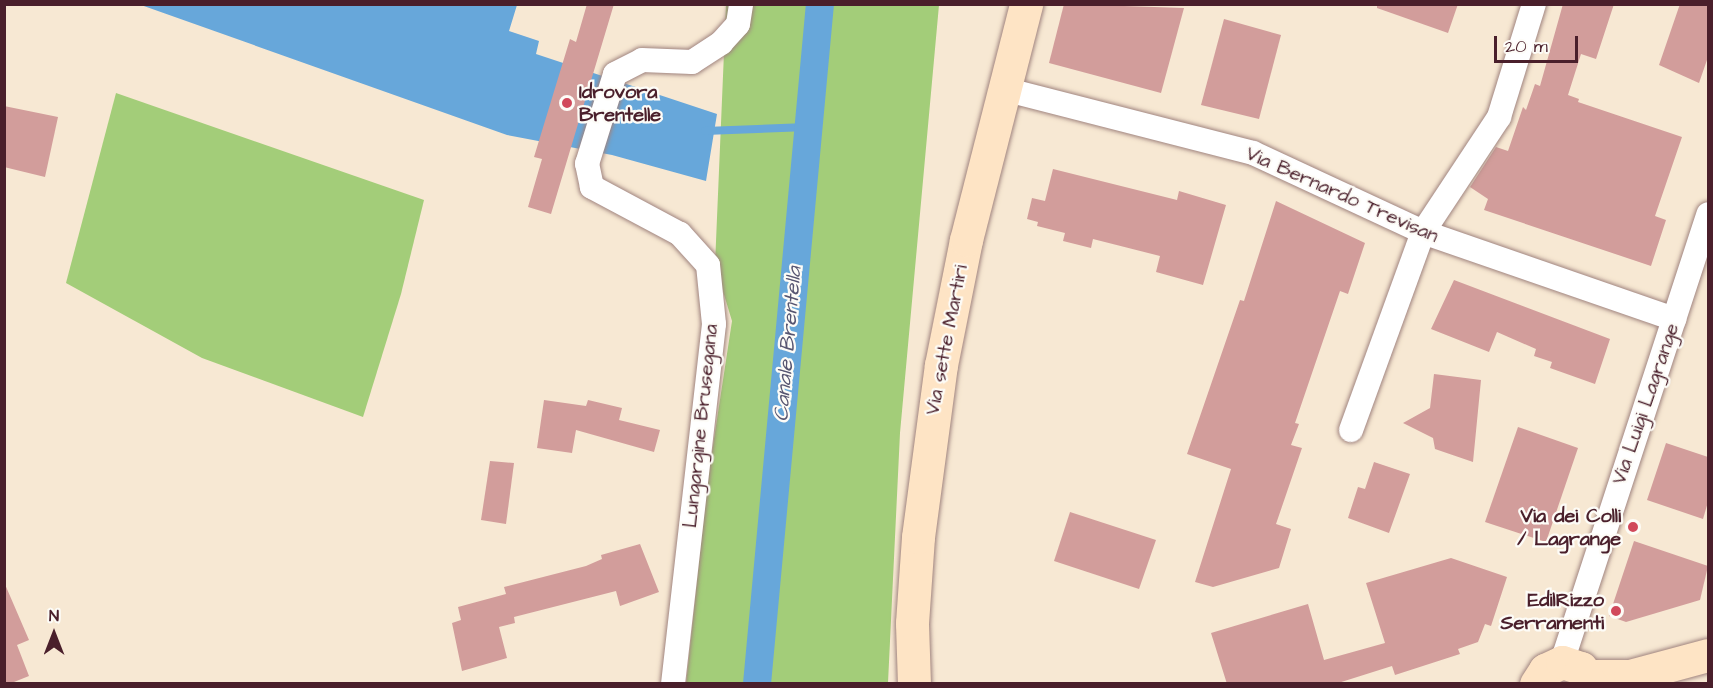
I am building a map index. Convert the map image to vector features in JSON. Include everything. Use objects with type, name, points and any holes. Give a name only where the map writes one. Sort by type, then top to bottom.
[{"type":"main road","name":"Via sette Martiri","points":[[914,684],[912,623],[928,440],[950,309],[1026,4]]},
{"type":"main road","points":[[1536,684],[1545,670],[1630,676],[1708,655]]},
{"type":"main road","points":[[1683,684],[1708,676]]},
{"type":"street","name":"Lungargine Brusegana","points":[[673,684],[714,324],[708,265],[680,234],[592,187],[587,164],[615,75],[642,60],[692,62],[722,43],[738,24],[741,4]]},
{"type":"street","points":[[1351,430],[1423,232],[1499,117],[1534,4]]},
{"type":"street","name":"Via Bernardo Trevisan","points":[[1004,89],[1253,153],[1423,232],[1674,319]]},
{"type":"street","name":"Via Luigi Lagrange","points":[[1580,674],[1674,319],[1708,214]]},
{"type":"green space","points":[[726,5],[939,5],[900,433],[888,683],[686,684],[708,478],[732,321],[715,265]]},
{"type":"green space","points":[[116,93],[424,200],[401,294],[363,417],[202,358],[66,283]]},
{"type":"water","points":[[141,5],[517,5],[509,31],[539,41],[536,54],[717,114],[706,181],[612,155],[507,135]]},
{"type":"building","name":"Idrovora Brentelle","points":[[587,4],[614,4],[551,214],[528,207],[542,159],[534,157],[570,39],[576,42]]},
{"type":"building","points":[[1064,4],[1184,8],[1161,93],[1049,63]]},
{"type":"building","points":[[1377,4],[1458,4],[1448,33],[1377,8]]},
{"type":"building","points":[[1563,4],[1614,4],[1596,59],[1581,54],[1568,95],[1579,99],[1578,102],[1682,137],[1655,216],[1666,220],[1651,266],[1484,210],[1488,199],[1470,187],[1496,147],[1508,151],[1523,107],[1526,110],[1535,84],[1540,86]]},
{"type":"building","points":[[1680,4],[1708,4],[1708,57],[1699,83],[1659,65]]},
{"type":"building","points":[[1224,19],[1281,35],[1259,119],[1201,105]]},
{"type":"building","points":[[4,106],[58,117],[45,177],[4,167]]},
{"type":"building","points":[[1053,169],[1177,200],[1179,191],[1226,205],[1203,285],[1156,272],[1160,256],[1093,239],[1091,248],[1063,241],[1065,233],[1037,226],[1038,222],[1027,219],[1032,198],[1045,201]]},
{"type":"building","points":[[1276,201],[1365,243],[1348,294],[1340,291],[1295,423],[1299,424],[1291,445],[1302,448],[1276,524],[1291,529],[1279,568],[1213,587],[1195,582],[1231,469],[1187,454],[1240,300],[1244,301]]},
{"type":"building","points":[[1454,280],[1610,339],[1595,384],[1550,368],[1552,362],[1534,356],[1536,349],[1497,332],[1489,352],[1431,329]]},
{"type":"building","points":[[1434,374],[1481,380],[1473,462],[1435,449],[1433,438],[1403,423],[1430,408]]},
{"type":"building","points":[[544,400],[586,406],[588,400],[622,408],[619,420],[660,430],[654,452],[576,430],[572,453],[537,448]]},
{"type":"building","points":[[1518,427],[1578,448],[1546,542],[1485,522]]},
{"type":"building","points":[[1666,443],[1708,457],[1708,502],[1703,519],[1647,500]]},
{"type":"building","points":[[490,461],[514,463],[506,524],[481,520]]},
{"type":"building","points":[[1374,462],[1410,474],[1389,533],[1348,518],[1358,487],[1365,489]]},
{"type":"building","points":[[1070,512],[1156,540],[1139,589],[1054,561]]},
{"type":"building","points":[[1634,541],[1708,566],[1700,600],[1626,622],[1609,616]]},
{"type":"building","points":[[640,544],[659,592],[620,606],[616,591],[514,617],[515,623],[499,627],[507,658],[462,671],[452,623],[461,620],[458,607],[506,594],[504,587],[586,566],[602,559],[601,555]]},
{"type":"building","points":[[1451,558],[1507,577],[1491,626],[1485,624],[1478,642],[1458,649],[1460,654],[1395,675],[1392,666],[1335,684],[1227,684],[1211,633],[1308,604],[1324,660],[1385,643],[1366,583]]},
{"type":"building","points":[[4,582],[29,640],[17,645],[29,676],[9,684],[4,684]]},
{"type":"waterway","name":"Canale Brentella","points":[[757,684],[820,4]]},
{"type":"waterway","points":[[705,131],[807,127]]},
{"type":"place","name":"Idrovora Brentelle","points":[[567,103]]},
{"type":"place","name":"Via dei Colli / Lagrange","points":[[1633,527]]},
{"type":"place","name":"EdilRizzo Serramenti","points":[[1616,611]]}]
